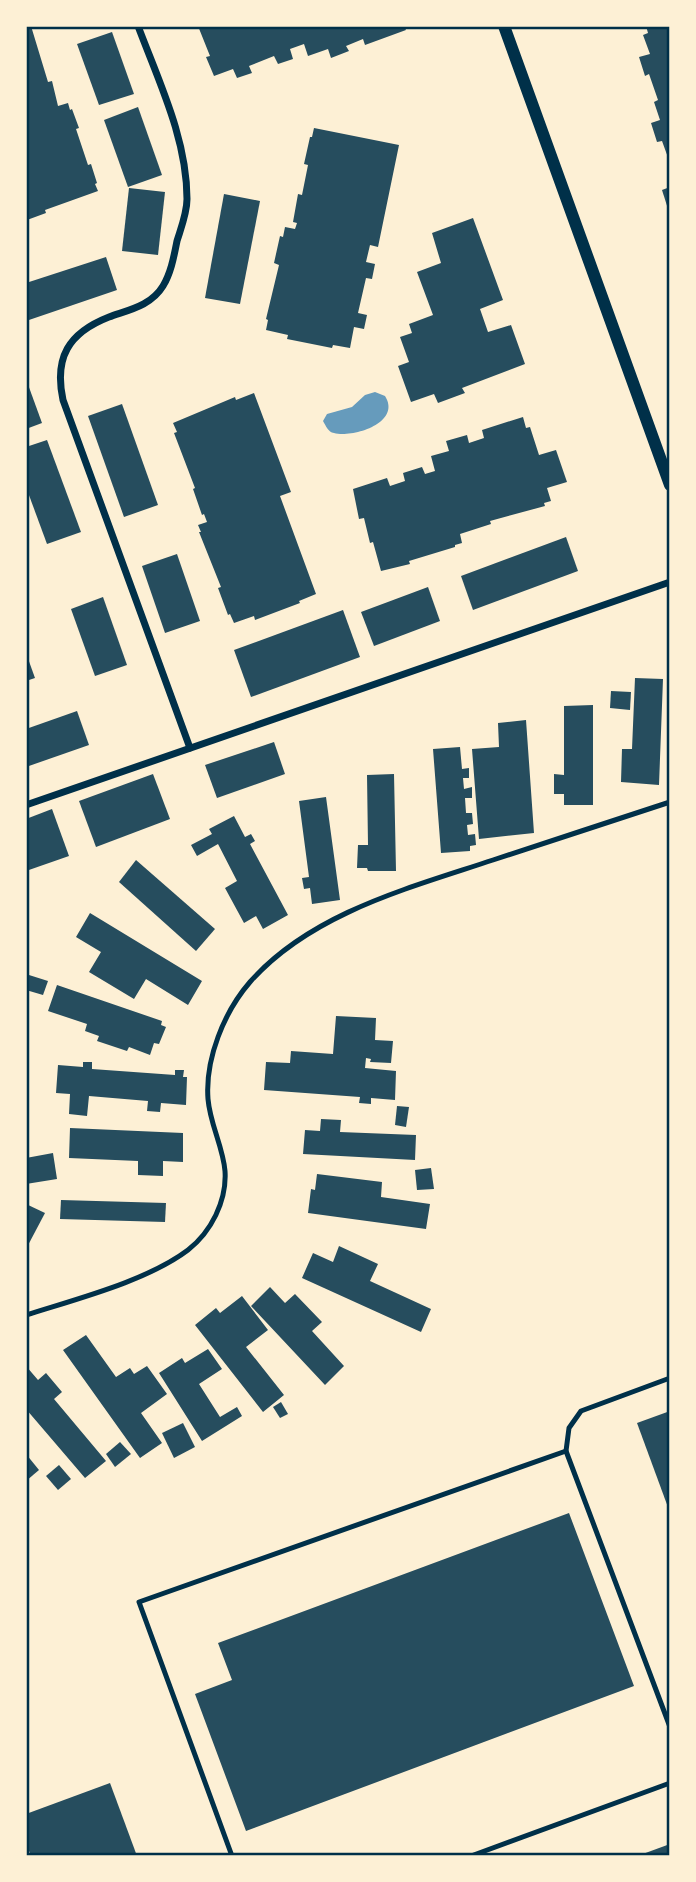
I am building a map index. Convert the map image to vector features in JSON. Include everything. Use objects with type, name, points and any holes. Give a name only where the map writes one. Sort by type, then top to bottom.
[{"type":"street","points":[[138,26],[174,122],[185,162],[187,202],[171,266],[163,286],[142,305],[97,322],[79,334],[63,357],[60,378],[63,400],[190,748]]},
{"type":"street","points":[[504,26],[670,485]]},
{"type":"street","points":[[26,805],[670,582]]},
{"type":"lane","points":[[26,1315],[119,1284],[157,1268],[186,1252],[203,1237],[219,1206],[225,1170],[211,1119],[208,1096],[213,1056],[222,1027],[238,998],[250,982],[280,954],[306,935],[395,893],[670,802]]},
{"type":"lane","points":[[670,1378],[581,1411],[569,1428],[566,1451],[670,1727]]},
{"type":"lane","points":[[232,1856],[139,1602],[566,1451]]},
{"type":"lane","points":[[471,1856],[670,1783]]},
{"type":"water","points":[[375,392],[385,396],[388,406],[387,414],[381,421],[363,431],[352,433],[334,433],[327,428],[323,421],[327,414],[352,407],[365,395]]},
{"type":"building","points":[[26,26],[31,26],[48,82],[52,81],[58,106],[68,103],[70,110],[72,109],[79,128],[76,129],[88,165],[91,164],[98,191],[45,210],[46,213],[27,220]]},
{"type":"building","points":[[198,26],[404,26],[406,30],[365,45],[363,39],[346,46],[349,51],[331,58],[328,49],[308,56],[304,44],[290,49],[293,59],[278,64],[274,56],[249,66],[252,73],[237,78],[233,69],[214,76],[206,57],[210,56]]},
{"type":"building","points":[[646,26],[670,26],[670,163],[662,141],[657,142],[651,123],[660,120],[654,102],[658,100],[649,74],[645,76],[639,57],[650,54],[643,35],[648,33]]},
{"type":"building","points":[[112,32],[134,94],[99,105],[77,44]]},
{"type":"building","points":[[138,107],[162,175],[128,187],[104,120]]},
{"type":"building","points":[[314,128],[399,145],[378,247],[370,245],[366,262],[375,264],[372,279],[366,278],[358,313],[367,315],[364,329],[354,327],[350,348],[333,345],[332,348],[287,339],[288,335],[266,330],[266,319],[279,265],[274,263],[280,236],[283,237],[285,227],[295,229],[297,223],[293,222],[298,194],[302,195],[308,165],[304,164]]},
{"type":"building","points":[[670,187],[670,212],[669,212],[662,190]]},
{"type":"building","points":[[129,188],[165,192],[158,255],[122,251]]},
{"type":"building","points":[[224,194],[260,201],[240,304],[205,298]]},
{"type":"building","points":[[473,218],[503,300],[480,309],[488,332],[511,325],[525,364],[462,388],[465,393],[438,403],[434,394],[411,402],[398,366],[409,362],[400,337],[412,333],[409,324],[433,315],[417,272],[441,263],[432,233]]},
{"type":"building","points":[[106,257],[117,290],[26,321],[26,283]]},
{"type":"building","points":[[26,379],[42,423],[26,429]]},
{"type":"building","points":[[254,393],[291,492],[280,496],[316,594],[255,620],[254,616],[234,623],[230,614],[228,615],[218,588],[221,587],[199,532],[198,525],[207,522],[193,489],[195,488],[174,433],[177,432],[173,423],[235,397],[236,400]]},
{"type":"building","points":[[122,404],[158,505],[124,517],[88,416]]},
{"type":"building","points":[[523,417],[526,428],[530,427],[539,455],[556,450],[567,482],[547,488],[551,501],[544,503],[545,506],[490,521],[491,524],[460,534],[462,543],[455,547],[409,561],[410,564],[381,571],[364,518],[359,519],[353,489],[387,478],[390,486],[405,481],[403,473],[422,467],[425,474],[435,471],[431,456],[449,451],[446,441],[467,435],[469,443],[484,438],[482,430]]},
{"type":"building","points":[[47,440],[81,532],[47,544],[26,487],[26,447]]},
{"type":"building","points":[[566,537],[578,571],[473,610],[461,576]]},
{"type":"building","points":[[177,554],[200,621],[165,633],[142,566]]},
{"type":"building","points":[[428,587],[440,621],[374,646],[361,612]]},
{"type":"building","points":[[103,597],[127,665],[95,676],[71,609]]},
{"type":"building","points":[[343,610],[360,657],[251,697],[234,650]]},
{"type":"building","points":[[26,653],[35,678],[26,681]]},
{"type":"building","points":[[635,678],[663,679],[659,785],[621,782],[622,749],[632,749]]},
{"type":"building","points":[[611,691],[631,692],[630,710],[610,708]]},
{"type":"building","points":[[593,705],[593,805],[564,805],[564,794],[554,794],[554,774],[564,775],[564,706]]},
{"type":"building","points":[[77,711],[89,745],[26,767],[26,729]]},
{"type":"building","points":[[526,720],[534,833],[479,839],[472,749],[499,747],[498,723]]},
{"type":"building","points":[[274,742],[285,774],[217,798],[205,765]]},
{"type":"building","points":[[460,747],[462,769],[469,768],[469,778],[463,778],[464,789],[472,787],[472,798],[465,798],[466,813],[472,813],[473,824],[467,825],[468,835],[475,834],[476,845],[470,846],[470,851],[441,853],[433,749]]},
{"type":"building","points":[[153,774],[170,819],[96,847],[79,801]]},
{"type":"building","points":[[394,774],[396,871],[368,871],[367,868],[357,868],[358,845],[368,845],[367,775]]},
{"type":"building","points":[[326,797],[340,900],[312,904],[310,888],[304,889],[302,878],[309,877],[299,801]]},
{"type":"building","points":[[52,809],[69,856],[26,871],[26,819]]},
{"type":"building","points":[[234,816],[245,837],[251,834],[255,841],[250,844],[288,915],[263,929],[256,916],[244,923],[225,888],[237,881],[218,844],[197,856],[191,845],[212,834],[209,829]]},
{"type":"building","points":[[136,860],[215,929],[196,951],[119,882]]},
{"type":"building","points":[[90,913],[202,981],[188,1005],[146,979],[134,999],[89,972],[101,952],[76,937]]},
{"type":"building","points":[[29,975],[48,981],[43,995],[26,990]]},
{"type":"building","points":[[57,985],[162,1021],[161,1025],[166,1027],[159,1044],[154,1043],[150,1055],[129,1047],[127,1051],[97,1041],[99,1036],[85,1031],[87,1024],[48,1011]]},
{"type":"building","points":[[336,1016],[376,1018],[375,1040],[393,1041],[391,1063],[370,1062],[371,1059],[366,1058],[365,1068],[396,1071],[395,1100],[371,1098],[371,1104],[359,1103],[360,1097],[264,1090],[266,1062],[290,1063],[291,1051],[333,1054]]},
{"type":"building","points":[[83,1062],[92,1062],[92,1069],[175,1075],[175,1070],[184,1070],[183,1077],[187,1077],[186,1105],[161,1103],[160,1112],[147,1111],[148,1101],[89,1096],[87,1116],[69,1114],[70,1094],[56,1093],[58,1065],[83,1067]]},
{"type":"building","points":[[397,1106],[409,1107],[406,1127],[395,1125]]},
{"type":"building","points":[[321,1119],[341,1120],[340,1132],[416,1135],[415,1160],[303,1154],[305,1130],[320,1131]]},
{"type":"building","points":[[70,1128],[183,1133],[183,1162],[163,1161],[163,1176],[138,1175],[138,1161],[69,1158]]},
{"type":"building","points":[[53,1153],[57,1179],[26,1184],[26,1158]]},
{"type":"building","points":[[431,1168],[434,1189],[417,1190],[415,1170]]},
{"type":"building","points":[[317,1174],[382,1182],[381,1197],[430,1204],[426,1229],[308,1213],[311,1189],[315,1190]]},
{"type":"building","points":[[61,1200],[166,1203],[165,1222],[60,1219]]},
{"type":"building","points":[[26,1204],[45,1213],[26,1249]]},
{"type":"building","points":[[339,1246],[378,1264],[370,1281],[431,1309],[421,1332],[302,1278],[313,1253],[333,1262]]},
{"type":"building","points":[[270,1287],[285,1303],[295,1294],[322,1322],[312,1331],[344,1366],[325,1385],[251,1306]]},
{"type":"building","points":[[242,1296],[268,1330],[246,1347],[284,1395],[263,1412],[195,1325],[216,1308],[220,1313]]},
{"type":"building","points":[[86,1335],[116,1377],[130,1368],[134,1374],[147,1366],[167,1394],[141,1413],[162,1443],[140,1458],[63,1350]]},
{"type":"building","points":[[208,1349],[222,1369],[199,1384],[220,1417],[237,1407],[242,1416],[202,1441],[159,1373],[182,1358],[185,1363]]},
{"type":"building","points":[[26,1366],[38,1380],[46,1373],[62,1392],[54,1399],[106,1461],[85,1478],[26,1409]]},
{"type":"building","points":[[281,1402],[288,1414],[280,1418],[273,1407]]},
{"type":"building","points":[[670,1411],[670,1510],[669,1510],[637,1423]]},
{"type":"building","points":[[183,1423],[195,1447],[174,1458],[162,1433]]},
{"type":"building","points":[[120,1442],[131,1454],[115,1467],[106,1454]]},
{"type":"building","points":[[26,1454],[39,1470],[26,1481]]},
{"type":"building","points":[[59,1465],[71,1479],[58,1490],[46,1476]]},
{"type":"building","points":[[569,1513],[634,1686],[246,1831],[195,1694],[232,1680],[218,1643]]},
{"type":"building","points":[[110,1783],[137,1856],[31,1856],[26,1843],[26,1814]]},
{"type":"building","points":[[670,1844],[670,1856],[640,1856],[640,1855]]}]
